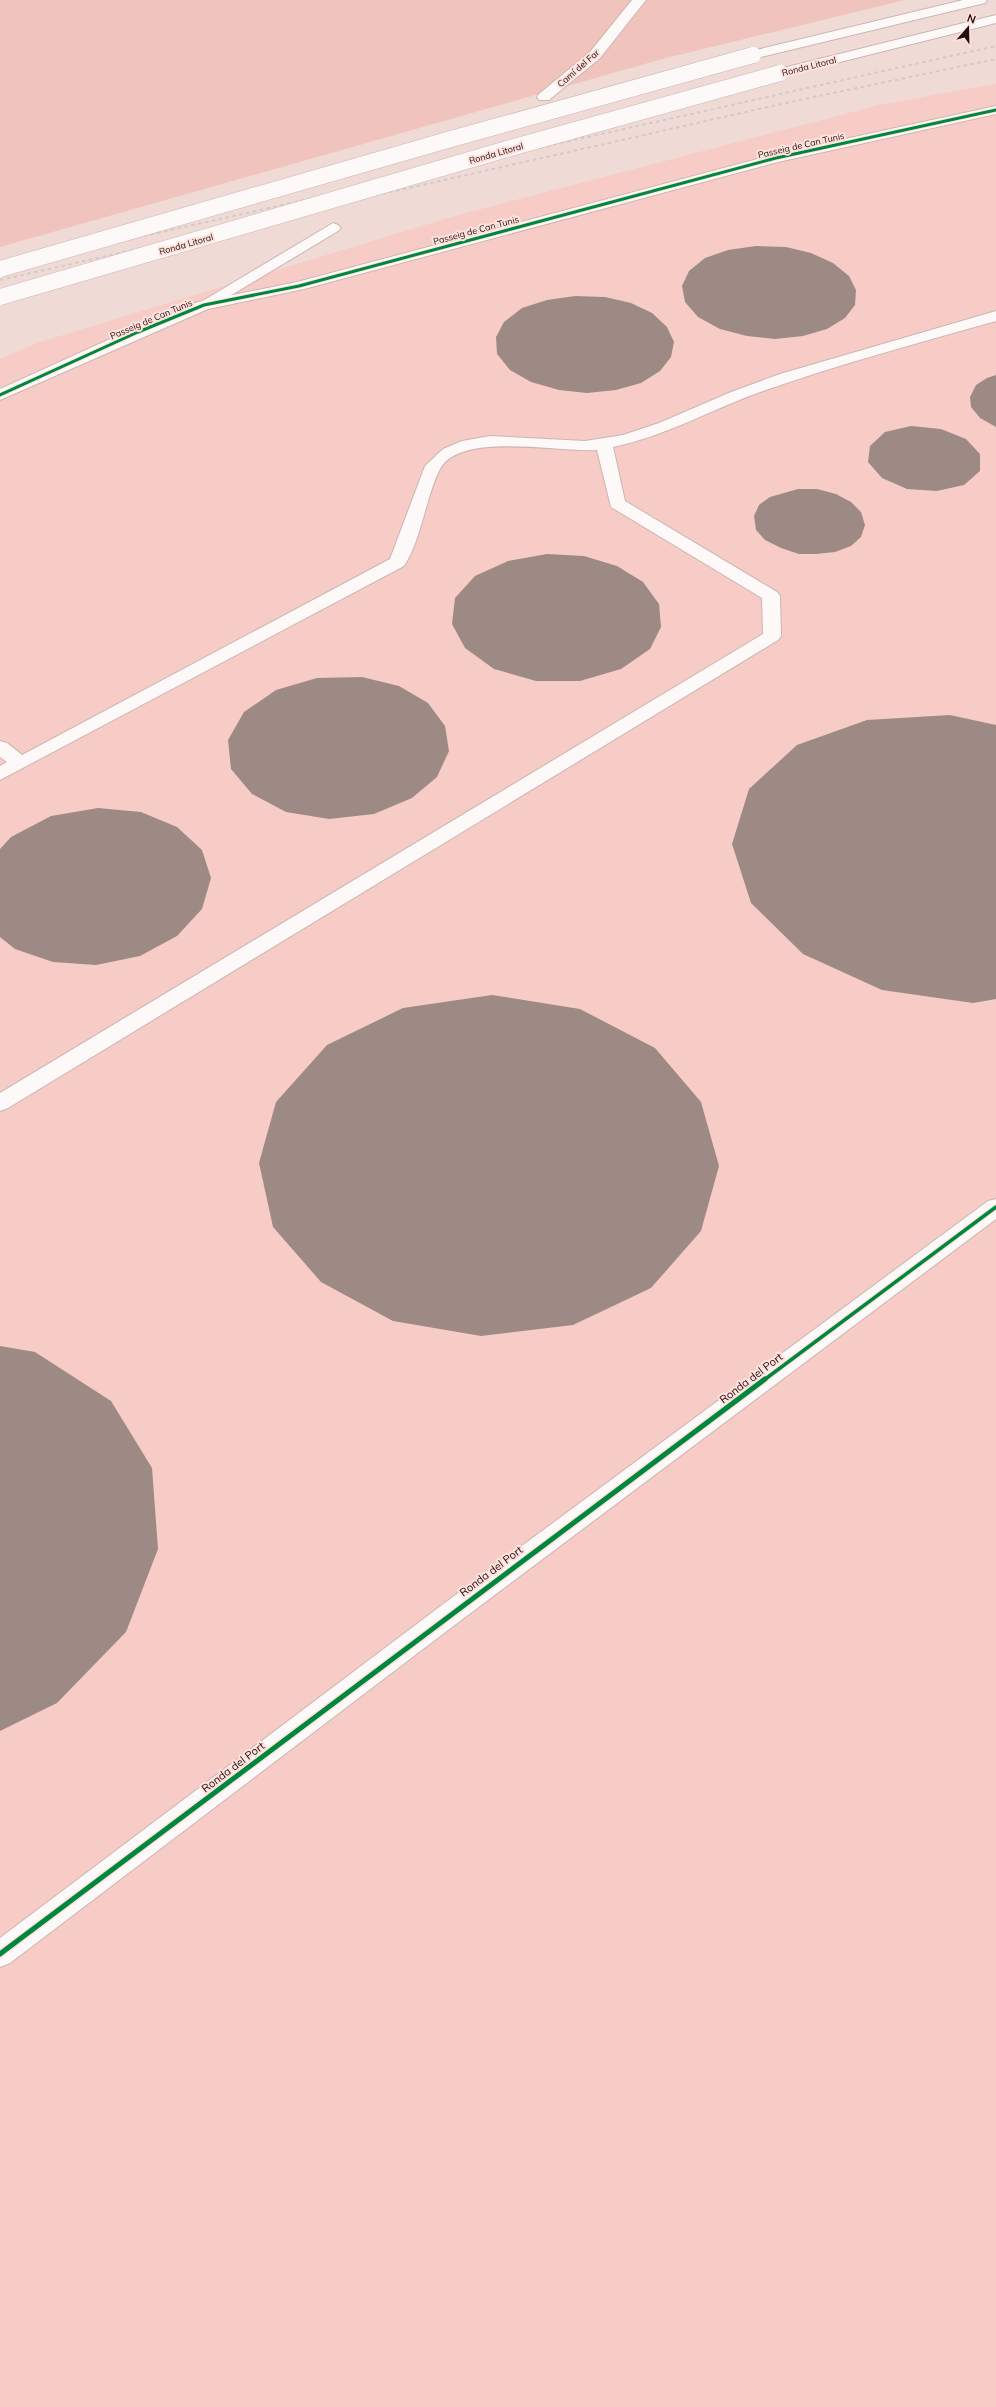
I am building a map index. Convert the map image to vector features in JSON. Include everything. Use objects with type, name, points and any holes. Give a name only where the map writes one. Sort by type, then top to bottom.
[{"type":"main road","name":"Camí del Far","points":[[544,97],[595,55],[639,0]]},
{"type":"main road","points":[[0,269],[444,141],[753,55],[980,0]]},
{"type":"main road","name":"Ronda Litoral","points":[[0,297],[522,145],[780,73],[996,19]]},
{"type":"main road","name":"Passeig de Can Tunis","points":[[0,395],[138,332],[204,305],[299,286],[776,158],[996,110]]},
{"type":"main road","name":"Passeig de Can Tunis","points":[[968,117],[996,115]]},
{"type":"main road","points":[[204,305],[333,228]]},
{"type":"main road","points":[[0,774],[398,562],[432,466],[440,457],[451,450],[467,444],[488,442],[604,444],[656,432],[749,391],[809,369],[996,316]]},
{"type":"main road","points":[[0,1103],[772,636],[771,596],[617,503],[604,444]]},
{"type":"main road","points":[[0,747],[20,763]]},
{"type":"main road","name":"Ronda del Port","points":[[0,1954],[444,1618],[996,1207]]},
{"type":"shaded area","points":[[0,0],[905,0],[666,58],[0,247]]},
{"type":"shaded area","points":[[996,84],[996,2407],[0,2407],[0,359],[40,342],[458,215],[883,104]]},
{"type":"building","points":[[756,246],[786,247],[811,253],[833,263],[849,276],[856,290],[855,305],[845,318],[827,329],[803,336],[775,339],[747,336],[720,329],[698,317],[685,302],[682,286],[689,271],[705,258],[728,250]]},
{"type":"building","points":[[575,296],[605,297],[631,303],[652,313],[667,327],[674,342],[671,357],[660,371],[641,383],[616,390],[587,393],[559,390],[531,382],[510,370],[497,354],[496,337],[504,322],[522,308],[547,300]]},
{"type":"building","points":[[996,375],[996,427],[980,418],[971,407],[970,397],[976,385],[987,378]]},
{"type":"building","points":[[911,426],[941,429],[966,439],[980,454],[980,471],[964,485],[937,491],[907,489],[882,478],[868,462],[870,446],[885,432]]},
{"type":"building","points":[[798,489],[817,489],[836,494],[851,502],[861,512],[865,525],[861,537],[851,546],[835,552],[816,554],[799,554],[781,548],[765,540],[756,530],[754,516],[759,505],[770,497]]},
{"type":"building","points":[[547,554],[584,556],[617,566],[643,582],[659,604],[661,627],[650,649],[621,669],[580,681],[536,681],[494,669],[465,648],[452,624],[455,598],[475,576],[508,561]]},
{"type":"building","points":[[362,677],[399,686],[428,703],[445,726],[449,751],[437,777],[412,798],[374,814],[329,819],[286,812],[252,794],[231,769],[228,740],[244,712],[276,690],[317,678]]},
{"type":"building","points":[[950,715],[996,725],[996,999],[973,1003],[882,990],[803,954],[751,903],[732,844],[749,789],[797,745],[867,720]]},
{"type":"building","points":[[98,808],[141,812],[177,827],[202,850],[211,878],[202,909],[177,936],[140,956],[96,965],[53,962],[15,949],[0,937],[0,849],[11,837],[51,816]]},
{"type":"building","points":[[492,995],[580,1009],[655,1048],[701,1102],[719,1166],[701,1231],[651,1288],[573,1325],[481,1336],[393,1321],[321,1282],[273,1227],[259,1163],[276,1102],[327,1045],[403,1008]]},
{"type":"building","points":[[0,1346],[35,1352],[111,1401],[152,1468],[158,1549],[126,1632],[57,1703],[0,1731]]},
{"type":"railway","points":[[0,268],[996,46]]},
{"type":"railway","points":[[0,280],[795,101],[996,59]]},
{"type":"cycle path","points":[[0,395],[138,332],[204,305],[299,286],[776,158],[996,110]]},
{"type":"cycle path","points":[[0,1954],[451,1613],[996,1207]]}]
